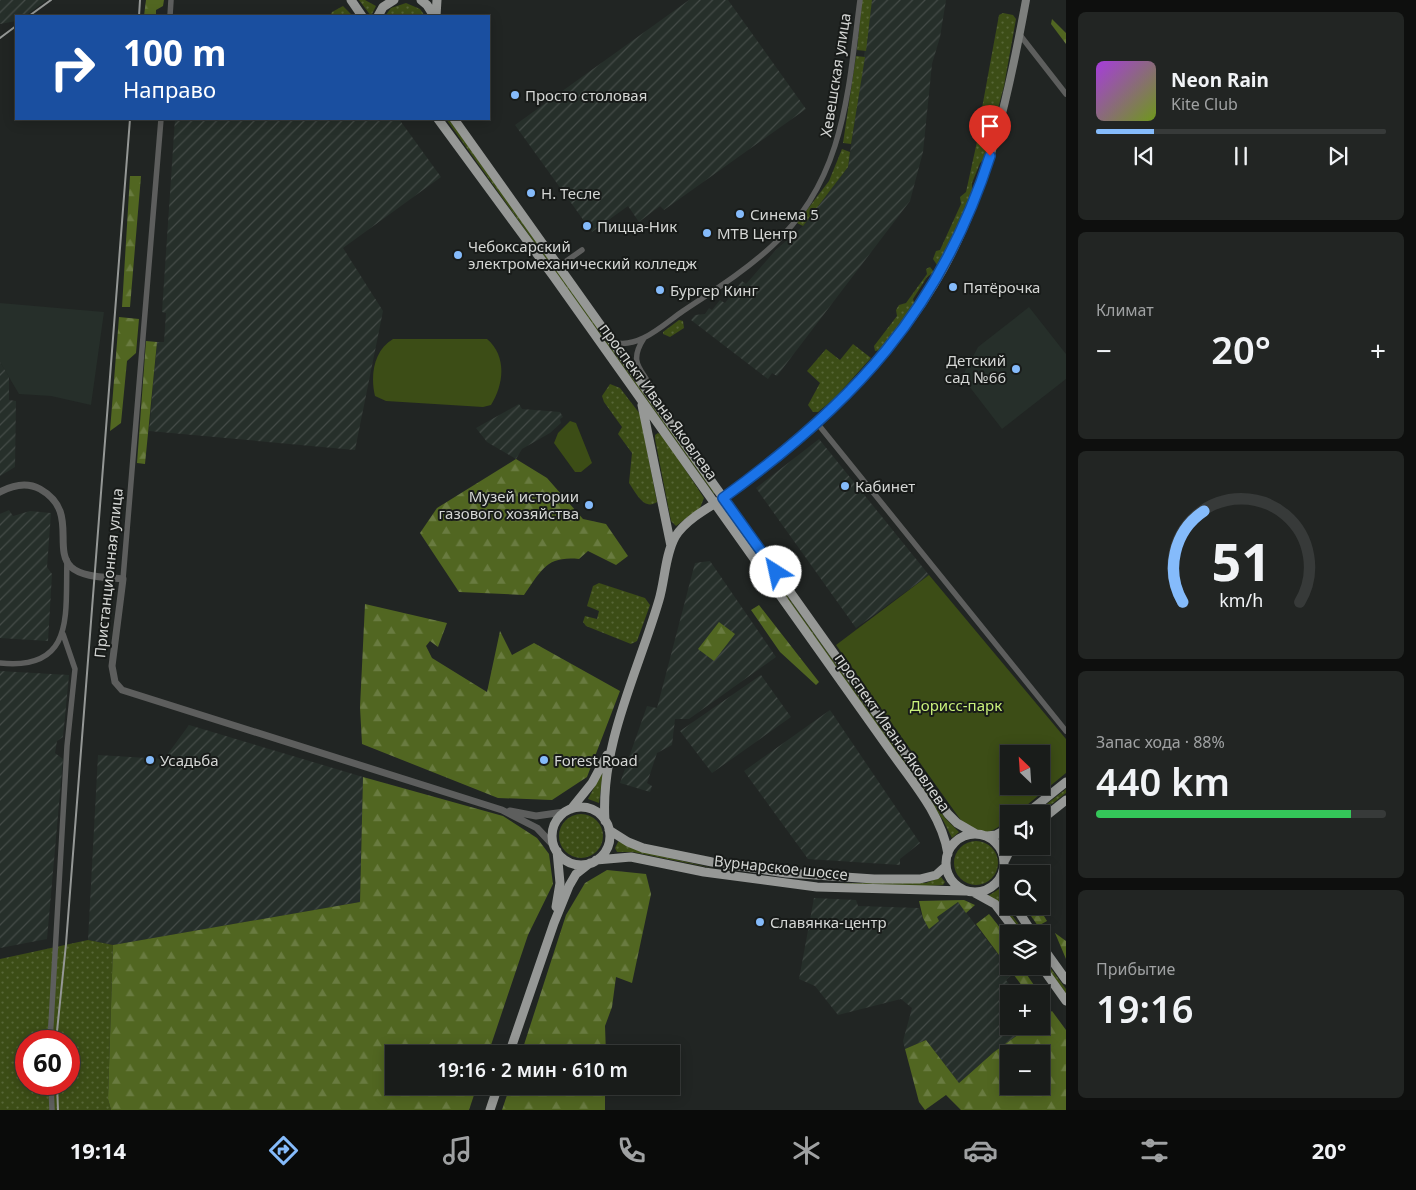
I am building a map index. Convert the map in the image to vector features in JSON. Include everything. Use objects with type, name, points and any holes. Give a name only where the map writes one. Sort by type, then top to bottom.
[{"type":"main road","points":[[351,0],[361,15]]},
{"type":"main road","points":[[383,0],[390,0]]},
{"type":"main road","points":[[379,15],[383,7],[394,0]]},
{"type":"main road","points":[[420,0],[427,5],[434,15]]},
{"type":"main road","points":[[435,15],[437,0]]},
{"type":"main road","points":[[513,1045],[554,923],[569,886],[576,874],[607,848],[605,779],[612,746],[660,598],[671,546],[679,531],[758,472],[817,423],[852,390],[906,326],[942,271],[970,213],[988,165],[1003,111],[1026,0]]},
{"type":"main road","name":"проспект Ивана Яковлева","points":[[439,120],[715,503],[918,791],[941,828],[948,854]]},
{"type":"main road","name":"проспект Ивана Яковлева","points":[[455,120],[948,814],[957,823],[976,834]]},
{"type":"main road","points":[[641,400],[671,546]]},
{"type":"main road","points":[[554,923],[560,884],[552,830],[554,822],[568,810],[592,783],[612,746]]},
{"type":"main road","points":[[1037,805],[1066,782]]},
{"type":"main road","points":[[1050,813],[1066,800]]},
{"type":"main road","points":[[568,810],[580,807],[594,810],[607,826]]},
{"type":"main road","name":"Вурнарское шоссе","points":[[607,826],[628,842],[643,848],[719,864],[818,876],[920,879],[936,875],[946,866]]},
{"type":"main road","points":[[1000,833],[987,836],[976,834],[962,837],[948,854],[946,866],[952,882],[965,891],[975,893],[995,904],[1011,925]]},
{"type":"main road","points":[[987,836],[997,843],[1005,860]]},
{"type":"main road","points":[[556,849],[561,857],[574,864],[593,861]]},
{"type":"main road","points":[[1005,865],[1008,855]]},
{"type":"main road","name":"Вурнарское шоссе","points":[[593,861],[631,857],[718,874],[817,887],[965,891]]},
{"type":"main road","points":[[718,874],[719,864]]},
{"type":"main road","points":[[817,887],[818,876]]},
{"type":"main road","points":[[975,893],[993,887],[1000,879]]},
{"type":"main road","points":[[1050,958],[1066,980]]},
{"type":"main road","points":[[1047,975],[1066,1001]]},
{"type":"main road","points":[[490,1110],[495,1095]]},
{"type":"street","points":[[170,15],[171,0]]},
{"type":"street","name":"Хевешская улица","points":[[644,338],[773,246],[792,224],[820,185],[830,164],[842,124],[860,0]]},
{"type":"street","points":[[1020,35],[1066,94]]},
{"type":"street","name":"Пристанционная улица","points":[[161,120],[123,579],[112,666],[115,682],[122,690],[502,810],[536,816],[568,810]]},
{"type":"street","points":[[558,267],[582,250]]},
{"type":"street","points":[[611,341],[625,344],[644,338]]},
{"type":"street","points":[[644,338],[635,354],[636,360],[651,384],[657,405]]},
{"type":"street","points":[[817,423],[1066,732]]},
{"type":"street","points":[[0,492],[11,487],[28,485],[41,489],[53,498],[62,514],[66,560],[63,634],[57,646],[49,654],[22,663],[0,663]]},
{"type":"street","points":[[66,560],[75,570]]},
{"type":"street","points":[[66,572],[75,570],[123,579]]},
{"type":"street","name":"Пристанционная улица","points":[[51,1030],[67,746],[75,669],[63,634]]},
{"type":"street","name":"Пристанционная улица","points":[[502,810],[537,828],[556,849]]},
{"type":"street","points":[[51,1095],[52,1110]]},
{"type":"shaded area","points":[[0,0],[47,0],[26,15],[15,15],[15,21],[0,24]]},
{"type":"shaded area","points":[[689,0],[728,0],[806,109],[664,210],[660,206],[639,222],[628,206],[592,232],[515,125]]},
{"type":"shaded area","points":[[872,0],[946,0],[940,37],[932,64],[923,152],[910,201],[777,376],[772,373],[768,379],[691,320],[695,315],[705,314],[709,308],[712,310],[720,300],[725,303],[742,281],[746,284],[776,250],[803,226],[848,167]]},
{"type":"shaded area","points":[[175,120],[400,120],[441,177],[343,248],[383,311],[355,450],[149,431],[157,342],[164,342],[166,313],[162,312]]},
{"type":"shaded area","points":[[0,303],[104,312],[91,405],[51,396],[19,394],[0,362]]},
{"type":"shaded area","name":"Детский сад №66","points":[[1029,307],[1066,354],[1066,379],[1002,429],[962,377],[978,347]]},
{"type":"shaded area","points":[[0,362],[9,377],[9,400],[16,401],[15,467],[0,476]]},
{"type":"shaded area","points":[[519,404],[522,409],[560,412],[563,417],[560,419],[561,423],[550,433],[522,449],[516,459],[487,442],[476,428]]},
{"type":"shaded area","points":[[819,439],[929,575],[856,628],[756,488]]},
{"type":"shaded area","points":[[9,510],[13,516],[30,511],[51,513],[47,567],[52,574],[48,641],[0,638],[0,514]]},
{"type":"shaded area","points":[[710,561],[776,657],[689,719],[675,719],[672,745],[657,753],[647,783],[652,786],[650,792],[620,783],[647,706],[657,708],[695,563]]},
{"type":"shaded area","points":[[0,671],[69,675],[63,737],[57,741],[55,753],[63,759],[47,939],[0,948]]},
{"type":"shaded area","points":[[761,675],[791,717],[712,773],[680,731]]},
{"type":"shaded area","points":[[830,710],[920,843],[900,859],[900,865],[808,859],[744,771]]},
{"type":"shaded area","points":[[189,725],[363,777],[360,902],[113,945],[88,940],[98,755],[164,759]]},
{"type":"shaded area","points":[[814,898],[856,900],[858,906],[919,908],[923,918],[936,917],[958,902],[1000,957],[1000,975],[1012,975],[1006,980],[1010,985],[1000,985],[1000,1035],[1018,1035],[1004,1045],[1000,1045],[1000,1048],[959,1083],[926,1040],[905,1049],[903,1041],[912,1008],[901,999],[838,1015],[815,986],[799,979]]},
{"type":"green space","points":[[146,0],[164,0],[163,6],[156,10],[156,15],[144,15]]},
{"type":"green space","points":[[359,0],[365,0],[376,6],[370,15]]},
{"type":"green space","points":[[862,0],[872,0],[866,51],[857,50]]},
{"type":"green space","points":[[406,3],[420,9],[424,15],[386,15],[391,8]]},
{"type":"green space","points":[[343,6],[352,15],[330,15],[332,12]]},
{"type":"green space","points":[[1003,13],[1013,15],[1016,19],[1004,86],[992,131],[989,134],[978,130],[999,15]]},
{"type":"green space","points":[[1052,19],[1066,33],[1066,44],[1051,24]]},
{"type":"green space","points":[[856,56],[865,57],[851,144],[843,143]]},
{"type":"green space","points":[[447,120],[450,120],[716,493],[714,494]]},
{"type":"green space","points":[[978,137],[988,140],[990,145],[986,157],[980,163],[972,183],[972,194],[943,260],[937,265],[933,259],[936,251],[940,250],[961,204],[960,197],[966,192]]},
{"type":"green space","points":[[842,149],[850,152],[848,167],[803,226],[797,223],[829,181]]},
{"type":"green space","points":[[130,176],[141,176],[130,307],[122,307]]},
{"type":"green space","points":[[930,267],[934,272],[927,277],[913,299],[915,305],[880,350],[875,351],[874,346],[897,316],[896,310],[899,305],[906,303],[927,274],[926,269]]},
{"type":"green space","points":[[119,317],[139,319],[136,353],[127,361],[121,423],[110,431]]},
{"type":"green space","points":[[679,320],[683,321],[684,328],[670,337],[663,334],[663,332]]},
{"type":"green space","points":[[393,339],[487,339],[498,354],[501,370],[499,388],[491,405],[483,407],[386,401],[375,396],[373,372],[375,364],[381,350]]},
{"type":"green space","points":[[146,341],[157,342],[145,464],[137,463]]},
{"type":"green space","points":[[853,344],[871,358],[834,399],[818,412],[813,412],[808,405],[820,383],[807,371],[826,349],[840,360]]},
{"type":"green space","points":[[610,384],[620,388],[640,414],[657,502],[652,504],[644,503],[629,483],[632,453],[618,434],[622,427],[604,402],[602,396]]},
{"type":"green space","points":[[570,421],[576,423],[592,463],[581,472],[575,472],[554,443],[558,433]]},
{"type":"green space","points":[[658,433],[663,436],[704,498],[700,508],[676,526],[671,521],[655,439],[655,435]]},
{"type":"green space","points":[[516,459],[547,478],[583,519],[606,524],[628,556],[616,565],[588,551],[579,559],[552,562],[546,566],[524,595],[459,592],[420,533],[437,508]]},
{"type":"green space","points":[[724,507],[945,818],[959,832],[952,838],[943,820],[722,508]]},
{"type":"green space","name":"Дорисс-парк","points":[[929,575],[1066,739],[1066,773],[1050,786],[1050,745],[1000,745],[1000,795],[1039,795],[1027,805],[1000,805],[1000,825],[989,832],[984,833],[973,830],[960,819],[836,645]]},
{"type":"green space","points":[[599,583],[645,598],[650,605],[637,641],[631,644],[586,626],[583,622],[585,616],[597,619],[599,611],[587,606],[593,586]]},
{"type":"green space","points":[[365,604],[447,623],[438,647],[430,641],[426,646],[432,658],[487,692],[500,631],[512,655],[534,643],[620,691],[587,777],[552,800],[498,798],[362,744],[360,707]]},
{"type":"green space","points":[[759,605],[819,682],[816,685],[780,652],[751,610]]},
{"type":"green space","points":[[719,622],[735,634],[714,661],[698,649]]},
{"type":"green space","points":[[603,771],[599,803],[588,799]]},
{"type":"green space","points":[[363,777],[503,816],[537,838],[549,854],[553,884],[528,935],[491,1045],[385,1045],[385,1095],[474,1095],[469,1110],[111,1110],[108,1099],[113,945],[360,902]]},
{"type":"green space","points":[[1066,789],[1066,793],[1050,805],[1046,805]]},
{"type":"green space","points":[[585,814],[597,820],[602,827],[602,845],[597,852],[590,857],[577,858],[569,855],[562,848],[559,832],[562,824],[569,817]]},
{"type":"green space","points":[[619,840],[657,855],[717,869],[633,852],[617,852],[615,848]]},
{"type":"green space","points":[[976,841],[988,845],[994,851],[998,863],[994,875],[988,881],[976,885],[964,881],[958,875],[954,863],[958,851],[964,845]]},
{"type":"green space","points":[[607,870],[646,874],[651,894],[632,983],[616,977],[612,1007],[605,1026],[606,1045],[524,1045],[566,915],[585,883]]},
{"type":"green space","points":[[941,877],[945,882],[943,885],[906,887],[832,883],[926,883]]},
{"type":"green space","points":[[999,889],[1000,909],[988,896]]},
{"type":"green space","points":[[964,900],[975,905],[966,913],[958,902],[937,917],[939,921],[929,929],[923,918],[919,901]]},
{"type":"green space","points":[[989,914],[1000,928],[1000,956],[976,924]]},
{"type":"green space","points":[[1005,915],[1012,915],[1019,925],[1014,925]]},
{"type":"green space","points":[[1030,915],[1043,915],[1047,921],[1037,925]]},
{"type":"green space","points":[[1055,933],[1066,941],[1066,959]]},
{"type":"green space","points":[[88,940],[113,945],[108,1099],[111,1110],[0,1110],[0,959]]},
{"type":"green space","points":[[1050,967],[1066,989],[1066,995],[1050,973]]},
{"type":"green space","points":[[1014,975],[1027,975],[1034,985],[1021,985]]},
{"type":"green space","points":[[1052,1011],[1066,1030],[1066,1110],[961,1110],[946,1095],[925,1110],[919,1102],[905,1049],[926,1040],[959,1083],[1000,1048],[1000,1095],[1050,1095],[1050,1045],[1004,1045],[1018,1035],[1050,1035],[1050,1012]]},
{"type":"green space","points":[[507,1095],[605,1095],[605,1110],[502,1110]]},
{"type":"railway","points":[[30,15],[51,0]]},
{"type":"railway","points":[[139,15],[140,0]]},
{"type":"railway","points":[[0,38],[15,27]]},
{"type":"railway","points":[[57,1030],[66,944],[130,120]]},
{"type":"railway","points":[[57,1095],[58,1110]]},
{"type":"place","name":"Просто столовая","points":[[515,95]]},
{"type":"place","name":"Н. Тесле","points":[[531,193]]},
{"type":"place","name":"Синема 5","points":[[740,214]]},
{"type":"place","name":"Пицца-Ник","points":[[587,226]]},
{"type":"place","name":"МТВ Центр","points":[[707,233]]},
{"type":"place","name":"Чебоксарский электромеханический колледж","points":[[458,255]]},
{"type":"place","name":"Пятёрочка","points":[[953,287]]},
{"type":"place","name":"Бургер Кинг","points":[[660,290]]},
{"type":"place","name":"Детский сад №66","points":[[1016,369]]},
{"type":"place","name":"Кабинет","points":[[845,486]]},
{"type":"place","name":"Музей истории газового хозяйства","points":[[589,505]]},
{"type":"place","name":"Усадьба","points":[[150,760]]},
{"type":"place","name":"Forest Road","points":[[544,760]]},
{"type":"place","name":"Славянка-центр","points":[[760,922]]},
{"type":"route","points":[[776,572],[723,498],[771,462],[824,417],[863,378],[906,326],[929,293],[954,249],[970,213],[990,156]]}]
